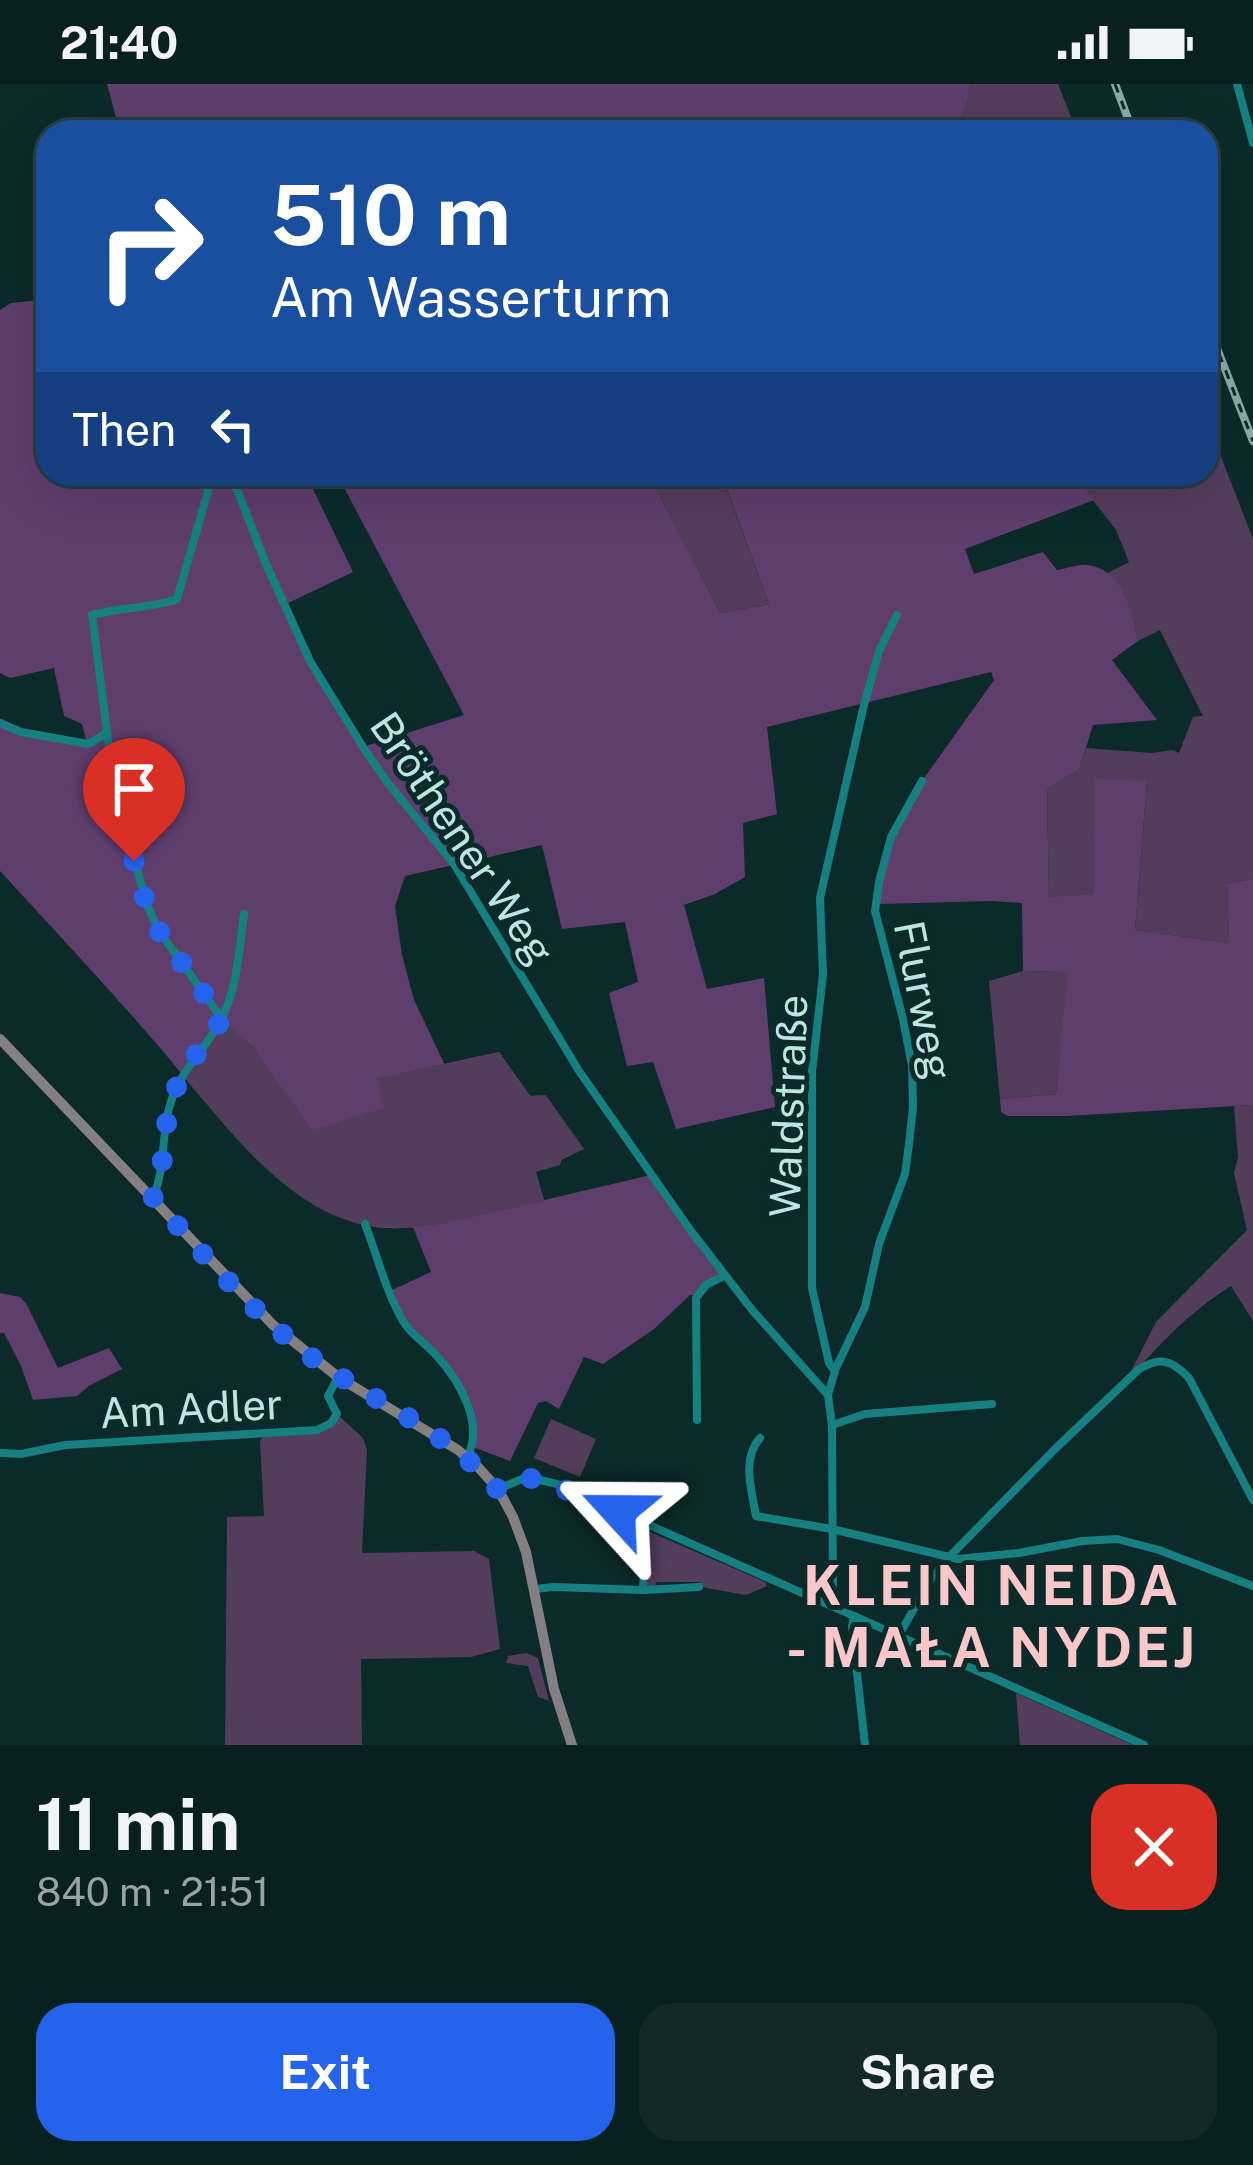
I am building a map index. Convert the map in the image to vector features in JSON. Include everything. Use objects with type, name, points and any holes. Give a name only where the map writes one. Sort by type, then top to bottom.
[{"type":"main road","points":[[0,1039],[273,1325],[338,1377],[467,1457],[498,1490],[521,1535],[554,1689],[572,1745]]},
{"type":"street","points":[[1238,84],[1253,143]]},
{"type":"street","points":[[210,486],[177,599],[154,607],[118,607],[92,615],[123,819],[146,903],[159,931],[222,1019]]},
{"type":"street","name":"Bröthener Weg","points":[[236,486],[310,661],[363,747],[454,864],[579,1071],[724,1276],[828,1395]]},
{"type":"street","name":"Waldstraße","points":[[835,1371],[829,1363],[812,1288],[812,1072],[823,975],[820,898],[862,709],[879,651],[897,614]]},
{"type":"street","points":[[0,724],[88,744],[107,733]]},
{"type":"street","name":"Flurweg","points":[[835,1371],[866,1307],[879,1244],[905,1174],[913,1108],[912,1066],[875,911],[891,837],[922,781]]},
{"type":"street","points":[[153,1198],[163,1167],[172,1099],[222,1019],[236,983],[244,914]]},
{"type":"street","points":[[365,1224],[400,1318],[439,1358],[471,1413],[474,1438],[467,1457]]},
{"type":"street","points":[[697,1420],[696,1298],[706,1285],[724,1276]]},
{"type":"street","points":[[899,1635],[949,1557],[1138,1370],[1156,1361],[1176,1365],[1200,1396],[1253,1500]]},
{"type":"street","points":[[833,1606],[828,1395],[835,1371]]},
{"type":"street","name":"Am Adler","points":[[0,1454],[65,1445],[317,1430],[332,1424],[337,1414],[328,1396],[338,1377]]},
{"type":"street","points":[[832,1425],[866,1414],[992,1404]]},
{"type":"street","points":[[760,1438],[749,1458],[757,1516],[964,1559],[1117,1539],[1160,1550],[1253,1586]]},
{"type":"street","points":[[498,1490],[516,1480],[537,1478],[557,1484],[1144,1745]]},
{"type":"street","points":[[643,1590],[646,1524]]},
{"type":"street","points":[[535,1589],[699,1587]]},
{"type":"street","points":[[854,1616],[865,1745]]},
{"type":"shaded area","points":[[107,84],[970,84],[958,120],[117,120]]},
{"type":"shaded area","points":[[970,84],[1058,84],[1072,120],[958,120]]},
{"type":"shaded area","points":[[11,303],[36,304],[36,486],[314,486],[353,572],[284,605],[310,660],[363,747],[464,715],[343,486],[655,486],[720,613],[769,604],[726,486],[1082,486],[1094,500],[965,549],[974,574],[1043,552],[1057,570],[1083,565],[1099,568],[1124,594],[1136,630],[1138,641],[1112,660],[1157,720],[1093,725],[1079,770],[1047,789],[1049,897],[1094,894],[1095,779],[1147,781],[1135,930],[1229,943],[1227,883],[1253,879],[1253,1105],[1067,1116],[1001,1112],[1000,1099],[1056,1094],[1068,972],[1023,971],[1022,903],[876,904],[891,837],[922,781],[994,680],[991,672],[767,727],[777,814],[743,823],[745,877],[684,905],[707,989],[764,978],[775,1107],[676,1129],[653,1062],[627,1066],[609,993],[638,982],[625,922],[562,929],[542,845],[405,876],[395,906],[402,955],[414,1000],[444,1064],[377,1079],[384,1108],[312,1130],[254,1048],[222,1020],[184,1077],[0,871],[0,723],[21,732],[87,743],[82,724],[64,716],[54,668],[10,678],[0,673],[0,310]]},
{"type":"shaded area","points":[[1218,449],[1253,539],[1253,879],[1227,883],[1229,943],[1135,930],[1147,782],[1096,780],[1094,894],[1049,898],[1047,789],[1079,770],[1086,748],[1179,753],[1193,717],[1203,716],[1160,630],[1138,641],[1124,596],[1106,574],[1129,562],[1116,530],[1082,486],[1218,486]]},
{"type":"shaded area","points":[[655,486],[726,486],[769,604],[720,613]]},
{"type":"shaded area","points":[[1023,971],[1069,972],[1056,1094],[1000,1099],[989,981]]},
{"type":"shaded area","points":[[222,1019],[272,1070],[376,1079],[499,1052],[530,1096],[546,1095],[583,1149],[559,1165],[535,1172],[544,1201],[425,1226],[388,1228],[356,1223],[326,1211],[272,1174],[183,1076]]},
{"type":"shaded area","points":[[546,1095],[584,1149],[561,1160],[560,1165],[536,1172],[544,1200],[651,1175],[724,1276],[690,1295],[654,1329],[603,1364],[584,1357],[559,1409],[546,1401],[538,1403],[510,1461],[473,1447],[471,1413],[439,1358],[410,1332],[390,1291],[431,1272],[413,1227],[543,1201],[535,1172],[559,1165],[560,1160],[583,1149]]},
{"type":"shaded area","points":[[1253,1105],[1253,1321],[1231,1286],[1174,1331],[1124,1385],[1156,1322],[1247,1230],[1234,1173],[1238,1157],[1234,1106]]},
{"type":"shaded area","points":[[0,1293],[20,1297],[27,1305],[58,1368],[109,1348],[122,1369],[77,1396],[33,1400],[21,1366],[0,1333]]},
{"type":"shaded area","points":[[337,1414],[363,1438],[367,1450],[362,1553],[474,1551],[489,1559],[500,1649],[471,1657],[361,1659],[362,1745],[225,1745],[227,1517],[264,1516],[260,1441],[264,1434],[317,1430]]},
{"type":"shaded area","points":[[551,1419],[596,1439],[580,1477],[534,1458]]},
{"type":"shaded area","points":[[648,1531],[767,1586],[746,1595],[701,1587],[699,1582],[656,1582],[650,1587]]},
{"type":"shaded area","points":[[526,1653],[538,1658],[549,1701],[538,1697],[528,1666],[506,1663],[508,1656]]},
{"type":"shaded area","points":[[1016,1693],[1133,1745],[1020,1745]]},
{"type":"railway","points":[[1115,84],[1128,120]]},
{"type":"railway","points":[[1218,351],[1253,441]]},
{"type":"district","name":"KLEIN NEIDA - MAŁA NYDEJ","points":[[992,1616]]},
{"type":"route","points":[[134,861],[159,931],[222,1019],[172,1099],[163,1167],[153,1198],[300,1348],[338,1377],[458,1450],[498,1490],[516,1480],[537,1478],[618,1511]]}]
